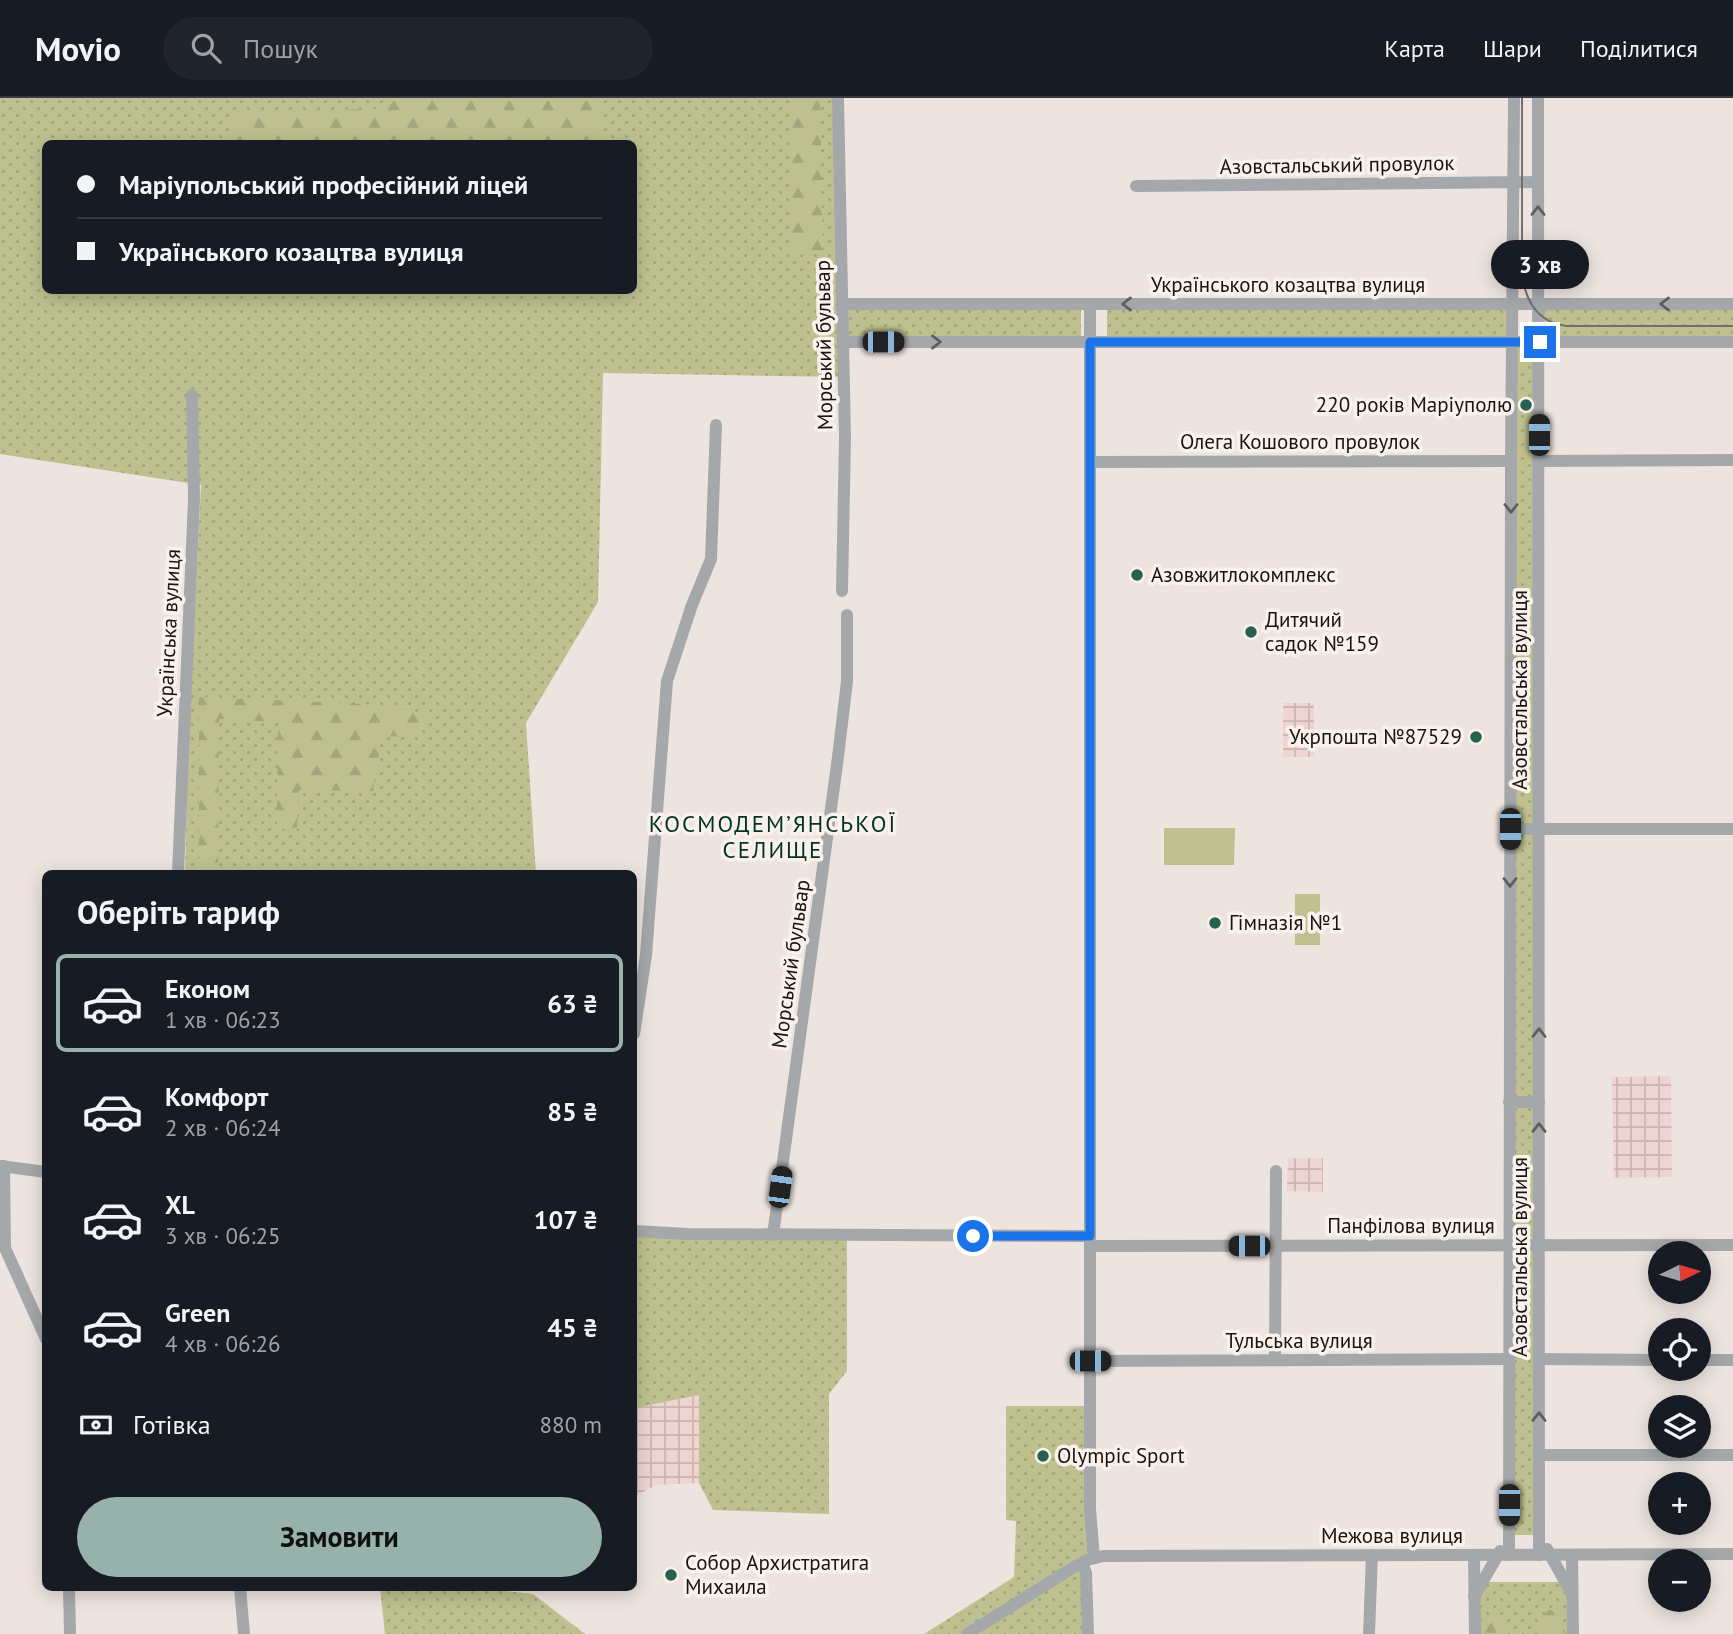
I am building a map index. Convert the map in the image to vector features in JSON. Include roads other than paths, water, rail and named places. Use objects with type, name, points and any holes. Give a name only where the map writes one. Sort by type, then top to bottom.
[{"type":"street","name":"Морський бульвар","points":[[838,98],[845,438],[842,591]]},
{"type":"street","name":"Азовстальська вулиця","points":[[1474,1597],[1504,1555],[1509,1534],[1514,98]]},
{"type":"street","name":"Азовстальська вулиця","points":[[1538,98],[1539,1534],[1544,1555],[1572,1594]]},
{"type":"street","name":"Азовстальський провулок","points":[[1136,186],[1538,182]]},
{"type":"street","name":"Українського козацтва вулиця","points":[[842,304],[1733,304]]},
{"type":"street","points":[[1090,304],[1090,1508],[1094,1558]]},
{"type":"street","points":[[843,342],[1733,342]]},
{"type":"street","name":"Українська вулиця","points":[[178,870],[194,499],[192,395]]},
{"type":"street","points":[[637,1014],[646,956],[667,681],[712,554],[716,425]]},
{"type":"street","points":[[1539,461],[1733,460]]},
{"type":"street","name":"Олега Кошового провулок","points":[[1090,462],[1511,461]]},
{"type":"street","name":"Морський бульвар","points":[[773,1235],[838,757],[846,681],[847,615]]},
{"type":"street","points":[[1510,829],[1733,829]]},
{"type":"street","points":[[1510,1102],[1539,1102]]},
{"type":"street","points":[[42,1171],[2,1166],[5,1248],[42,1330]]},
{"type":"street","points":[[1275,1360],[1276,1171]]},
{"type":"street","name":"Панфілова вулиця","points":[[637,1231],[1276,1246],[1733,1245]]},
{"type":"street","name":"Тульська вулиця","points":[[1090,1361],[1509,1359]]},
{"type":"street","points":[[1539,1359],[1648,1360]]},
{"type":"street","points":[[1711,1360],[1733,1360]]},
{"type":"street","points":[[1539,1455],[1733,1455]]},
{"type":"street","points":[[1370,1634],[1372,1555]]},
{"type":"street","points":[[1474,1555],[1475,1634]]},
{"type":"street","name":"Азовстальська вулиця","points":[[1572,1555],[1573,1634]]},
{"type":"street","name":"Межова вулиця","points":[[967,1634],[1094,1558],[1733,1555]]},
{"type":"street","points":[[1082,1563],[1086,1573],[1088,1634]]},
{"type":"street","points":[[69,1591],[70,1634]]},
{"type":"street","points":[[240,1591],[244,1634]]},
{"type":"tram line","points":[[1522,98],[1522,273],[1526,292],[1540,315],[1566,326],[1733,326]]},
{"type":"place","name":"220 років Маріуполю","points":[[1526,405]]},
{"type":"place","name":"Азовжитлокомплекс","points":[[1137,575]]},
{"type":"place","name":"Дитячий садок №159","points":[[1251,632]]},
{"type":"place","name":"Укрпошта №87529","points":[[1476,737]]},
{"type":"place","name":"Гімназія №1","points":[[1215,923]]},
{"type":"place","name":"Olympic Sport","points":[[1043,1456]]},
{"type":"place","name":"Собор Архистратига Михаила","points":[[671,1575]]},
{"type":"district","name":"КОСМОДЕМ’ЯНСЬКОЇ СЕЛИЩЕ","points":[[773,837]]}]
